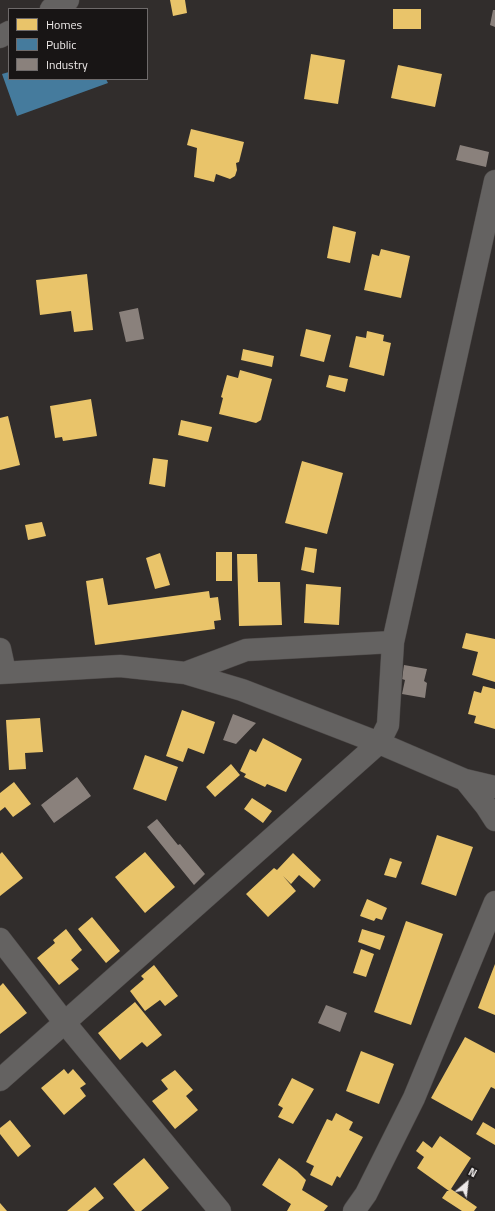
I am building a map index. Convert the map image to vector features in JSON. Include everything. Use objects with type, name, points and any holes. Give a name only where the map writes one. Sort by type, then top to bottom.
[{"type":"street","points":[[53,8],[68,0]]},
{"type":"street","points":[[0,1080],[379,743],[388,725],[393,642],[495,181]]},
{"type":"street","points":[[185,673],[246,650],[393,642]]},
{"type":"street","points":[[0,649],[3,673],[120,666],[185,673],[242,690],[379,743],[465,780],[495,787]]},
{"type":"street","points":[[465,780],[495,820]]},
{"type":"street","points":[[354,1211],[366,1194],[414,1098],[495,902]]},
{"type":"street","points":[[0,939],[65,1022],[220,1211]]},
{"type":"building: Homes","points":[[170,0],[185,0],[187,13],[173,16]]},
{"type":"building: Homes","points":[[393,9],[421,9],[421,29],[393,29]]},
{"type":"building: Homes","points":[[311,54],[345,60],[338,104],[304,99]]},
{"type":"building: Homes","points":[[398,65],[442,74],[435,107],[391,98]]},
{"type":"building: Homes","points":[[191,129],[244,142],[239,162],[236,163],[237,170],[235,176],[230,179],[216,174],[214,182],[194,177],[197,148],[187,145]]},
{"type":"building: Homes","points":[[333,226],[356,232],[350,263],[327,258]]},
{"type":"building: Homes","points":[[381,249],[410,256],[401,298],[364,290],[372,254],[379,256]]},
{"type":"building: Homes","points":[[87,274],[93,330],[74,332],[71,311],[40,315],[36,280]]},
{"type":"building: Homes","points":[[306,329],[331,335],[324,362],[300,356]]},
{"type":"building: Homes","points":[[367,331],[384,335],[383,341],[391,343],[384,376],[349,367],[356,336],[366,338]]},
{"type":"building: Homes","points":[[243,349],[274,356],[272,367],[241,360]]},
{"type":"building: Homes","points":[[240,370],[272,379],[261,420],[256,423],[219,414],[223,398],[221,397],[227,375],[238,378]]},
{"type":"building: Homes","points":[[329,375],[348,379],[345,392],[326,387]]},
{"type":"building: Homes","points":[[91,399],[97,436],[63,441],[62,437],[55,438],[50,406]]},
{"type":"building: Homes","points":[[8,416],[20,465],[0,470],[0,418]]},
{"type":"building: Homes","points":[[181,420],[212,427],[208,442],[178,435]]},
{"type":"building: Homes","points":[[153,458],[168,460],[165,487],[149,484]]},
{"type":"building: Homes","points":[[302,461],[343,473],[327,534],[285,523]]},
{"type":"building: Homes","points":[[42,522],[46,536],[28,540],[25,525]]},
{"type":"building: Homes","points":[[305,547],[317,549],[314,573],[301,570]]},
{"type":"building: Homes","points":[[216,552],[232,552],[232,581],[216,581]]},
{"type":"building: Homes","points":[[160,553],[170,585],[155,589],[146,558]]},
{"type":"building: Homes","points":[[237,554],[257,554],[258,582],[280,582],[282,625],[239,626]]},
{"type":"building: Homes","points":[[103,578],[108,605],[209,591],[210,598],[218,597],[221,620],[214,621],[215,629],[95,645],[86,581]]},
{"type":"building: Homes","points":[[306,584],[341,587],[339,625],[304,623]]},
{"type":"building: Homes","points":[[466,633],[495,639],[495,682],[472,675],[478,652],[462,648]]},
{"type":"building: Homes","points":[[483,686],[495,689],[495,729],[474,723],[476,716],[468,714],[474,691],[481,693]]},
{"type":"building: Homes","points":[[182,710],[215,722],[204,754],[188,748],[183,762],[166,756]]},
{"type":"building: Homes","points":[[40,718],[43,752],[25,753],[26,769],[9,770],[6,720]]},
{"type":"building: Homes","points":[[263,738],[302,759],[286,792],[267,784],[265,787],[244,777],[246,774],[240,771],[250,749],[256,752]]},
{"type":"building: Homes","points":[[145,755],[178,767],[166,801],[133,789]]},
{"type":"building: Homes","points":[[231,764],[240,775],[215,797],[206,787]]},
{"type":"building: Homes","points":[[14,782],[31,804],[13,817],[5,807],[0,811],[0,793]]},
{"type":"building: Homes","points":[[252,798],[272,811],[263,823],[244,809]]},
{"type":"building: Homes","points":[[437,835],[473,847],[456,896],[421,884]]},
{"type":"building: Homes","points":[[2,852],[23,878],[0,896],[0,854]]},
{"type":"building: Homes","points":[[145,852],[175,887],[145,913],[115,877]]},
{"type":"building: Homes","points":[[293,853],[321,880],[314,888],[299,875],[291,884],[283,876],[296,891],[268,917],[246,894],[274,868],[277,870]]},
{"type":"building: Homes","points":[[390,858],[402,862],[396,878],[384,875]]},
{"type":"building: Homes","points":[[367,899],[387,908],[382,920],[376,918],[374,921],[360,916]]},
{"type":"building: Homes","points":[[92,917],[120,951],[106,963],[78,929]]},
{"type":"building: Homes","points":[[406,921],[443,934],[411,1025],[374,1012]]},
{"type":"building: Homes","points":[[66,929],[82,950],[71,960],[79,969],[59,985],[37,958],[55,943],[53,940]]},
{"type":"building: Homes","points":[[362,929],[385,936],[380,950],[358,942]]},
{"type":"building: Homes","points":[[361,949],[374,954],[366,977],[353,973]]},
{"type":"building: Homes","points":[[495,964],[495,1015],[478,1008]]},
{"type":"building: Homes","points":[[154,965],[178,996],[165,1006],[160,1000],[145,1011],[130,991],[144,979],[141,976]]},
{"type":"building: Homes","points":[[3,983],[27,1013],[0,1034],[0,986]]},
{"type":"building: Homes","points":[[135,1002],[162,1035],[147,1047],[142,1042],[120,1060],[98,1033]]},
{"type":"building: Homes","points":[[465,1037],[495,1053],[495,1089],[491,1087],[472,1121],[431,1098]]},
{"type":"building: Homes","points":[[361,1051],[394,1064],[379,1104],[346,1091]]},
{"type":"building: Homes","points":[[64,1069],[68,1074],[73,1069],[86,1084],[80,1088],[86,1096],[64,1115],[41,1088]]},
{"type":"building: Homes","points":[[175,1070],[193,1090],[186,1096],[198,1110],[175,1129],[152,1101],[168,1089],[161,1080]]},
{"type":"building: Homes","points":[[292,1078],[314,1089],[293,1124],[278,1117],[283,1108],[278,1105]]},
{"type":"building: Homes","points":[[336,1113],[353,1122],[349,1130],[363,1137],[340,1178],[337,1176],[332,1186],[310,1175],[314,1166],[306,1162],[327,1119],[332,1121]]},
{"type":"building: Homes","points":[[10,1120],[31,1146],[18,1157],[0,1134],[0,1128]]},
{"type":"building: Homes","points":[[483,1122],[495,1129],[495,1145],[476,1134]]},
{"type":"building: Homes","points":[[440,1136],[471,1158],[451,1189],[477,1207],[474,1211],[462,1211],[442,1198],[447,1191],[449,1191],[417,1168],[424,1157],[416,1151],[423,1141],[432,1148]]},
{"type":"building: Homes","points":[[144,1158],[169,1188],[141,1211],[135,1211],[113,1184]]},
{"type":"building: Homes","points":[[279,1158],[297,1171],[306,1180],[302,1190],[328,1206],[324,1211],[287,1211],[291,1204],[262,1185]]},
{"type":"building: Homes","points":[[95,1187],[104,1198],[88,1211],[67,1211]]},
{"type":"building: Homes","points":[[0,1203],[7,1211],[0,1211]]},
{"type":"building: Public","points":[[8,72],[8,80],[106,80],[108,83],[17,116],[2,74]]},
{"type":"building: Industry","points":[[493,10],[495,10],[495,27],[490,25]]},
{"type":"building: Industry","points":[[460,145],[489,152],[486,167],[456,160]]},
{"type":"building: Industry","points":[[138,308],[144,339],[126,342],[119,312]]},
{"type":"building: Industry","points":[[404,665],[427,669],[424,681],[427,683],[425,698],[402,694],[405,680],[402,679]]},
{"type":"building: Industry","points":[[233,714],[256,723],[236,744],[223,740]]},
{"type":"building: Industry","points":[[77,777],[91,796],[54,823],[41,805]]},
{"type":"building: Industry","points":[[157,819],[178,845],[180,844],[205,874],[194,885],[147,827]]},
{"type":"building: Industry","points":[[326,1005],[347,1013],[340,1032],[318,1023]]}]
